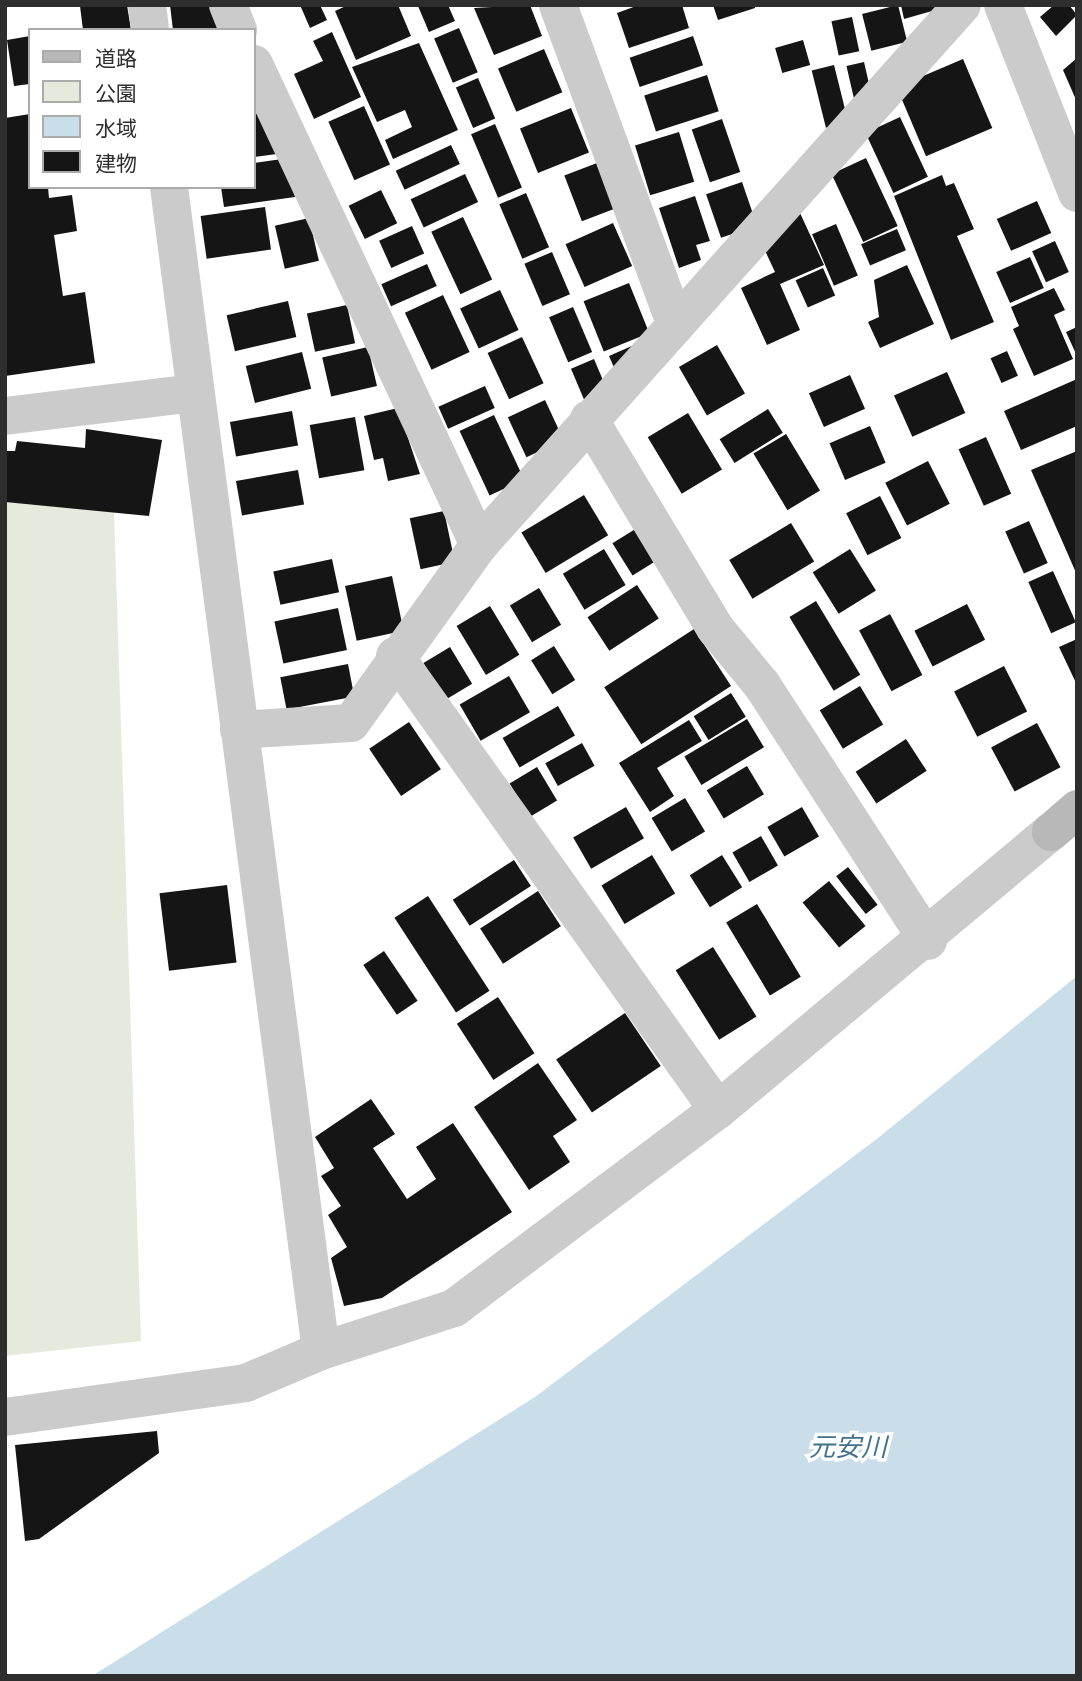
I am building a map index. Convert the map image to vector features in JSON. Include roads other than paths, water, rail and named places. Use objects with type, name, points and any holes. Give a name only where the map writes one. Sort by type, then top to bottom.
[{"type":"street","points":[[147,5],[150,28]]},
{"type":"street","points":[[228,5],[238,28]]},
{"type":"street","points":[[558,5],[676,325]]},
{"type":"street","points":[[239,730],[351,723],[395,656],[479,545],[962,5]]},
{"type":"street","points":[[1003,5],[1077,193]]},
{"type":"street","points":[[256,68],[479,545]]},
{"type":"street","points":[[169,189],[321,1351]]},
{"type":"street","points":[[5,416],[194,394]]},
{"type":"street","points":[[589,419],[715,628],[762,685],[928,941]]},
{"type":"street","points":[[395,656],[718,1110]]},
{"type":"street","points":[[5,1417],[246,1383],[321,1351],[454,1308],[718,1110],[928,941],[1064,821]]},
{"type":"water","name":"元安川","points":[[1077,976],[1077,1676],[92,1676],[535,1397],[878,1138]]}]
